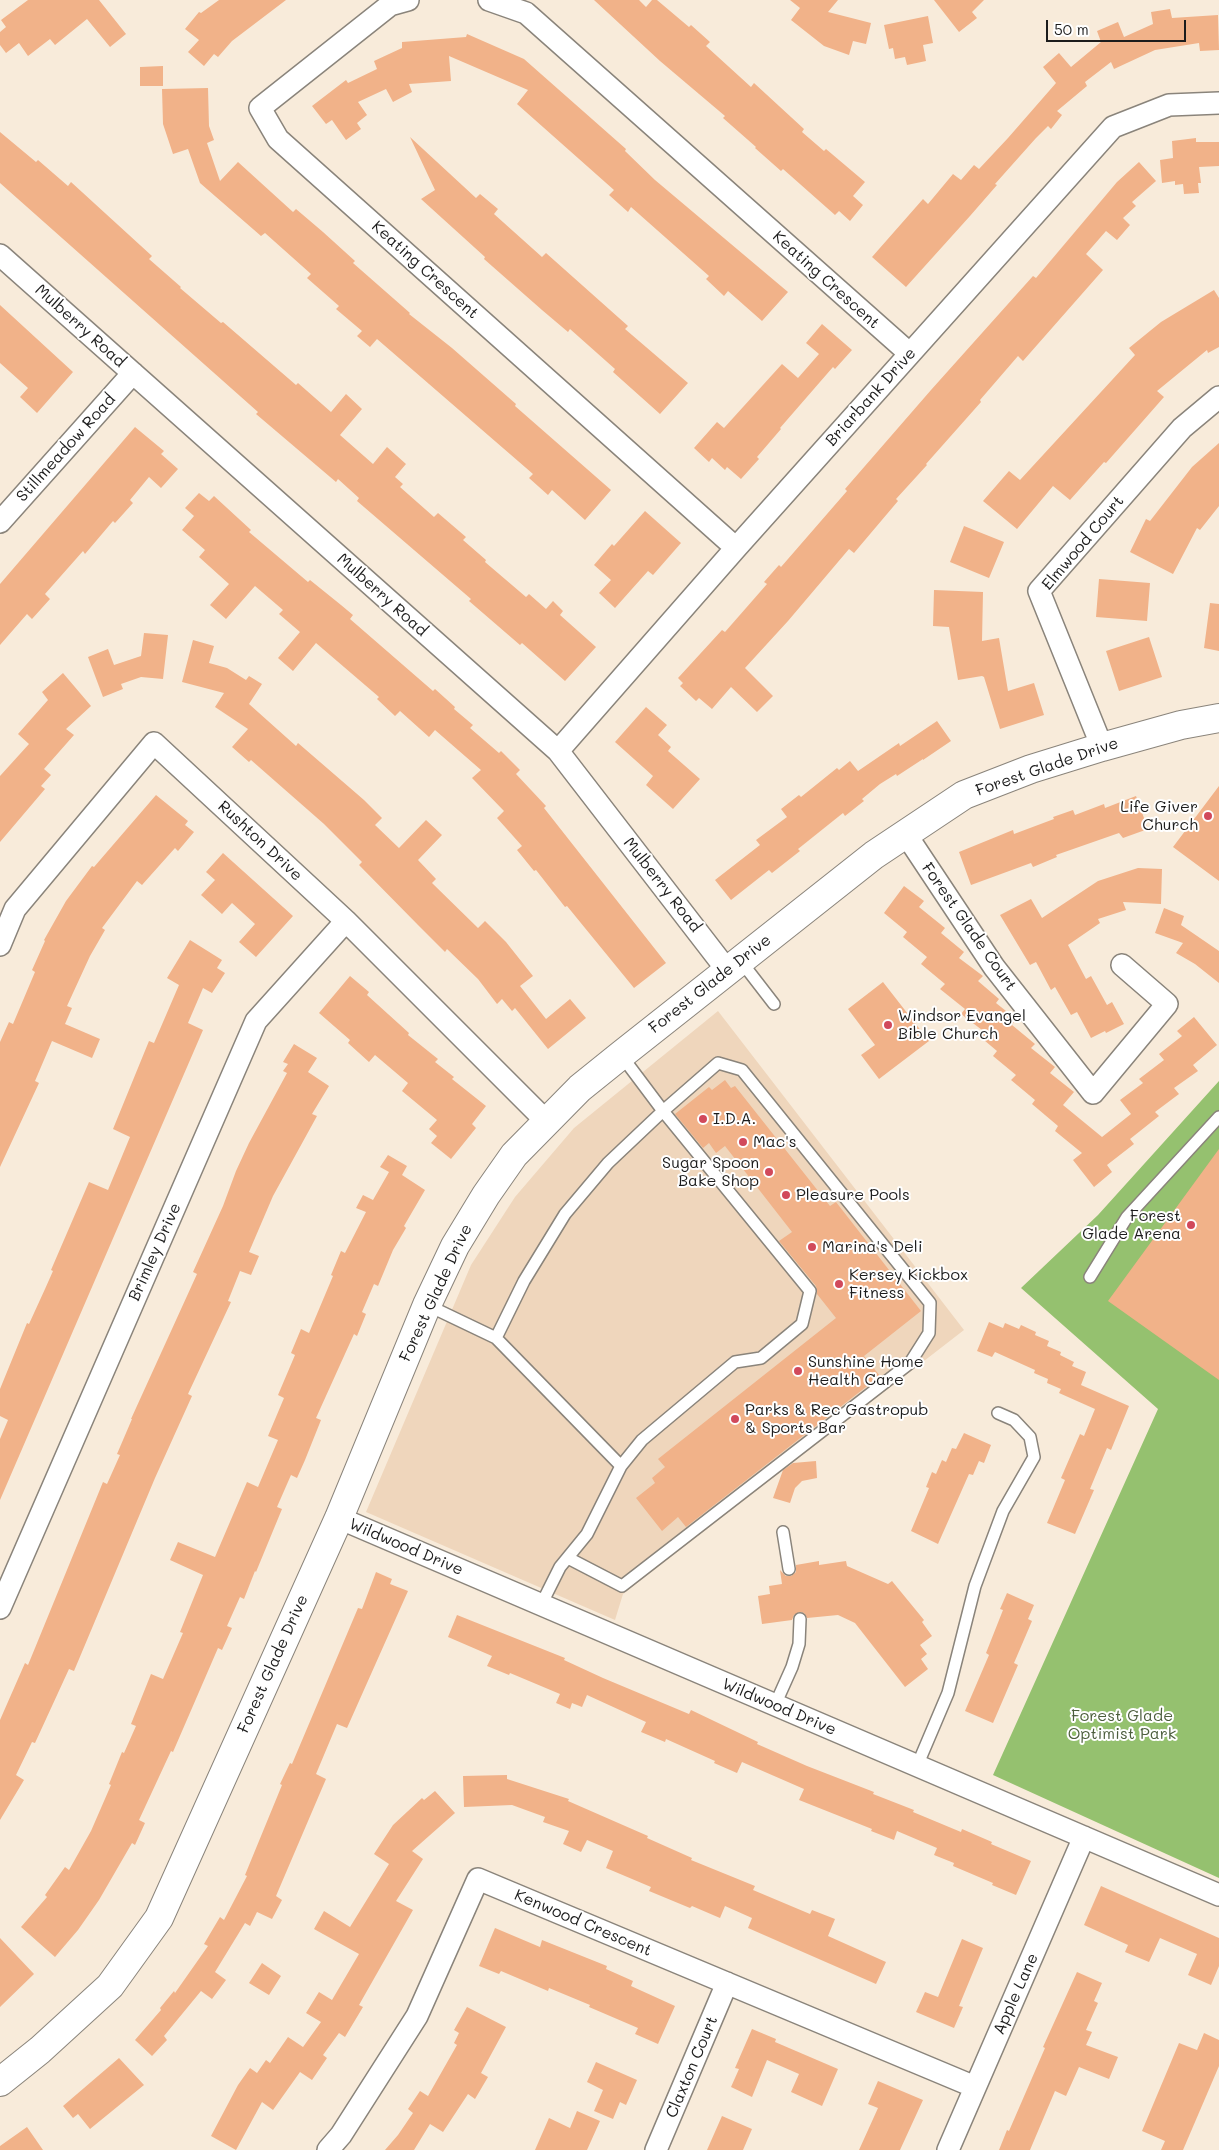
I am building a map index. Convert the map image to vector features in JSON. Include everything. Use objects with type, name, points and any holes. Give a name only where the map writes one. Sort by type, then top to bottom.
[{"type":"street","name":"Keating Crescent","points":[[408,0],[390,5],[260,108],[278,139],[736,548]]},
{"type":"street","name":"Keating Crescent","points":[[489,0],[526,13],[910,353]]},
{"type":"street","name":"Briarbank Drive","points":[[558,751],[736,548],[1113,127],[1169,105],[1219,103]]},
{"type":"street","name":"Mulberry Road","points":[[0,255],[558,751],[734,965]]},
{"type":"street","name":"Stillmeadow Road","points":[[0,522],[133,373]]},
{"type":"street","name":"Elmwood Court","points":[[1102,747],[1039,591],[1182,428],[1219,397]]},
{"type":"street","name":"Forest Glade Drive","points":[[0,2082],[40,2050],[110,1986],[159,1918],[339,1518],[427,1305],[455,1246],[486,1195],[514,1155],[580,1088],[621,1055],[874,855],[964,795],[987,785],[1102,747],[1181,725],[1219,718]]},
{"type":"street","name":"Rushton Drive","points":[[0,945],[15,909],[154,743],[346,921],[546,1121]]},
{"type":"street","name":"Forest Glade Court","points":[[905,833],[994,967],[1093,1094],[1167,1004],[1122,965]]},
{"type":"street","name":"Brimley Drive","points":[[0,1608],[256,1020],[346,921]]},
{"type":"street","name":"Wildwood Drive","points":[[339,1518],[1219,1895]]},
{"type":"street","name":"Apple Lane","points":[[948,2150],[1084,1837]]},
{"type":"street","name":"Kenwood Crescent","points":[[328,2150],[341,2135],[417,2016],[478,1879],[975,2087]]},
{"type":"street","name":"Claxton Court","points":[[656,2150],[727,1984]]},
{"type":"lane","points":[[734,965],[774,1004]]},
{"type":"lane","points":[[541,1605],[560,1567],[587,1534],[621,1466],[642,1440],[736,1362],[761,1358],[802,1324],[810,1291],[663,1111],[621,1055]]},
{"type":"lane","points":[[496,1338],[524,1281],[565,1214],[608,1163],[718,1063],[742,1070],[930,1303],[929,1333],[910,1363],[622,1586],[568,1558]]},
{"type":"lane","points":[[1090,1277],[1127,1217],[1219,1117]]},
{"type":"lane","points":[[427,1305],[496,1338],[621,1466]]},
{"type":"lane","points":[[917,1766],[948,1693],[975,1586],[1000,1519],[1034,1457],[1030,1437],[1014,1420],[998,1413]]},
{"type":"lane","points":[[783,1532],[789,1568]]},
{"type":"lane","points":[[775,1705],[792,1667],[799,1644],[800,1619]]},
{"type":"shaded area","points":[[718,1011],[964,1330],[623,1594],[615,1620],[366,1512],[471,1265],[515,1197],[574,1128]]},
{"type":"green space","name":"Forest Glade Optimist Park","points":[[1219,1081],[1219,1878],[993,1775],[1158,1409],[1021,1288],[1098,1215]]},
{"type":"building","points":[[28,0],[99,0],[126,34],[110,47],[87,19],[55,45],[50,39],[28,56],[19,43],[6,53],[0,45],[0,32],[6,27],[1,20]]},
{"type":"building","points":[[219,0],[286,0],[232,41],[218,57],[214,54],[204,66],[188,52],[199,40],[185,29],[199,12],[201,13]]},
{"type":"building","points":[[594,0],[639,0],[646,7],[652,0],[657,0],[689,27],[691,25],[710,42],[706,46],[751,87],[754,83],[804,129],[802,132],[824,151],[826,149],[865,182],[853,196],[863,205],[850,221],[839,211],[835,215],[783,169],[781,171],[755,148],[723,118],[725,116],[660,61]]},
{"type":"building","points":[[790,0],[838,0],[828,12],[871,23],[866,44],[853,41],[849,55],[824,46],[791,20],[800,8]]},
{"type":"building","points":[[934,0],[984,0],[972,12],[977,18],[959,32]]},
{"type":"building","points":[[1170,9],[1172,18],[1218,15],[1219,50],[1200,51],[1199,43],[1155,50],[1114,69],[1111,62],[1085,82],[1087,86],[1057,111],[1062,115],[1051,129],[1048,126],[1036,138],[995,184],[997,185],[970,216],[906,287],[872,257],[923,199],[928,204],[953,174],[961,180],[974,165],[979,169],[1008,138],[1056,83],[1043,67],[1059,53],[1071,67],[1101,42],[1097,31],[1118,22],[1124,37],[1153,24],[1151,12]]},
{"type":"building","points":[[928,16],[933,43],[923,45],[926,61],[907,65],[905,57],[895,59],[893,48],[889,49],[884,25]]},
{"type":"building","points":[[467,34],[524,59],[626,149],[625,151],[655,180],[788,292],[762,321],[728,291],[724,296],[706,279],[709,276],[631,207],[628,212],[609,195],[614,190],[517,104],[528,90],[449,56],[451,81],[409,84],[412,92],[393,102],[386,89],[358,102],[367,115],[357,123],[361,129],[346,140],[332,120],[326,124],[312,106],[346,80],[348,83],[377,69],[374,61],[402,48],[402,42],[466,37]]},
{"type":"building","points":[[163,66],[163,86],[140,86],[140,67]]},
{"type":"building","points":[[208,88],[209,126],[214,140],[207,143],[220,181],[238,162],[293,212],[296,209],[323,232],[355,261],[353,263],[409,314],[452,348],[611,490],[585,520],[552,490],[548,495],[529,478],[533,474],[377,339],[370,347],[357,336],[362,331],[336,309],[339,306],[307,278],[311,274],[265,233],[261,236],[200,183],[188,149],[173,154],[163,124],[162,89]]},
{"type":"building","points":[[0,132],[36,162],[38,160],[68,186],[71,182],[152,256],[149,259],[180,288],[331,412],[346,394],[362,409],[340,435],[373,464],[387,447],[406,464],[395,477],[403,484],[400,487],[434,517],[438,513],[466,537],[463,540],[486,560],[485,562],[526,597],[529,594],[546,609],[553,601],[563,611],[560,615],[596,647],[565,681],[522,643],[520,645],[469,601],[471,599],[357,501],[359,498],[338,479],[336,482],[256,414],[258,412],[0,183]]},
{"type":"building","points":[[410,137],[476,198],[480,194],[498,209],[494,214],[542,257],[546,253],[628,326],[625,329],[688,383],[660,414],[613,372],[615,369],[570,329],[568,332],[542,310],[484,259],[485,257],[421,199],[435,190]]},
{"type":"building","points":[[1196,138],[1196,142],[1219,142],[1219,166],[1199,167],[1201,183],[1198,183],[1199,193],[1184,194],[1183,184],[1175,185],[1175,181],[1162,183],[1160,160],[1173,158],[1172,141]]},
{"type":"building","points":[[1139,162],[1156,181],[1132,202],[1136,206],[1123,218],[1130,225],[1117,240],[1106,231],[1086,254],[1103,270],[1023,361],[1018,356],[980,400],[981,402],[896,499],[898,501],[854,553],[849,549],[745,668],[773,696],[757,712],[731,687],[712,709],[699,698],[696,701],[680,686],[683,683],[678,678],[722,630],[725,632],[767,584],[764,582],[779,565],[781,567],[847,491],[845,489],[931,390],[1033,276],[1036,278],[1117,182]]},
{"type":"building","points":[[1214,290],[1219,298],[1219,347],[1208,353],[1207,350],[1157,391],[1164,397],[1106,463],[1104,462],[1070,500],[1053,486],[1017,529],[983,501],[1009,471],[1020,480],[1135,355],[1129,348],[1161,322]]},
{"type":"building","points":[[0,305],[73,372],[37,413],[20,397],[28,388],[0,363]]},
{"type":"building","points":[[822,324],[852,350],[835,369],[833,367],[780,428],[757,457],[759,459],[741,479],[727,467],[725,470],[712,458],[709,462],[694,448],[717,422],[724,428],[782,364],[798,378],[819,354],[806,343]]},
{"type":"building","points":[[135,427],[164,451],[161,454],[178,469],[161,488],[149,477],[130,500],[133,503],[115,523],[113,521],[85,554],[83,551],[45,594],[50,599],[32,619],[27,614],[0,645],[0,584]]},
{"type":"building","points":[[1219,443],[1219,506],[1200,530],[1197,528],[1173,574],[1130,552],[1146,519],[1150,521],[1192,467]]},
{"type":"building","points":[[199,493],[209,501],[214,496],[251,530],[249,532],[308,582],[310,580],[353,615],[350,619],[433,691],[435,689],[473,725],[470,728],[499,753],[501,751],[520,770],[516,774],[546,806],[544,808],[666,963],[634,988],[567,906],[565,907],[536,870],[534,871],[517,850],[522,846],[497,818],[504,811],[472,778],[481,770],[435,730],[429,737],[400,711],[395,716],[377,699],[379,697],[316,643],[293,671],[278,658],[300,632],[279,614],[283,610],[255,586],[226,619],[210,605],[229,584],[199,557],[205,550],[182,530],[194,516],[185,508]]},
{"type":"building","points":[[645,511],[681,543],[653,575],[648,571],[615,608],[599,593],[611,580],[594,565]]},
{"type":"building","points":[[964,526],[1004,542],[989,578],[950,562]]},
{"type":"building","points":[[1099,579],[1150,583],[1147,621],[1096,617]]},
{"type":"building","points":[[934,590],[983,592],[982,641],[999,638],[1008,691],[1034,683],[1044,715],[1000,729],[984,677],[958,680],[949,627],[933,626]]},
{"type":"building","points":[[1210,603],[1219,604],[1219,651],[1204,648]]},
{"type":"building","points":[[144,633],[168,635],[163,679],[141,677],[121,684],[123,689],[103,697],[88,657],[108,649],[114,665],[141,656]]},
{"type":"building","points":[[1149,637],[1162,677],[1119,691],[1106,651]]},
{"type":"building","points":[[193,640],[214,646],[209,663],[227,668],[246,680],[249,676],[262,684],[249,704],[296,746],[298,743],[364,800],[382,818],[375,825],[399,848],[426,820],[442,835],[418,860],[436,879],[432,883],[478,928],[485,921],[506,942],[533,976],[520,986],[546,1019],[570,999],[586,1018],[548,1049],[515,1008],[512,1011],[502,999],[497,1004],[478,979],[447,949],[445,952],[418,925],[359,865],[362,862],[324,824],[251,760],[249,762],[232,747],[248,729],[215,707],[224,693],[182,682]]},
{"type":"building","points":[[63,673],[91,706],[66,729],[74,735],[44,769],[51,775],[41,786],[45,789],[0,842],[0,776],[29,744],[18,734],[48,700],[42,692]]},
{"type":"building","points":[[646,707],[667,725],[658,735],[671,747],[668,751],[700,779],[673,809],[646,785],[653,776],[615,742]]},
{"type":"building","points":[[937,721],[951,741],[897,776],[896,774],[880,784],[862,799],[864,801],[845,816],[843,813],[798,849],[800,851],[772,873],[769,870],[731,900],[715,880],[760,845],[756,840],[787,817],[781,809],[799,795],[801,797],[837,768],[839,770],[850,761],[858,771],[899,743],[900,746]]},
{"type":"building","name":"Life Giver Church","points":[[1219,786],[1219,881],[1173,847]]},
{"type":"building","points":[[156,795],[188,821],[185,825],[194,832],[178,851],[175,848],[142,885],[137,881],[102,928],[105,930],[90,956],[67,1006],[72,1008],[65,1024],[100,1039],[92,1058],[52,1041],[35,1081],[39,1083],[0,1167],[0,1042],[9,1022],[13,1024],[35,972],[32,970],[44,940],[66,901],[92,866],[94,867]]},
{"type":"building","points":[[1136,796],[1148,829],[1123,838],[1119,833],[1056,855],[1057,857],[1033,867],[1031,863],[971,885],[959,852],[1013,830],[1014,834],[1073,810],[1075,815],[1104,804],[1105,808]]},
{"type":"building","points":[[223,853],[293,916],[256,957],[239,942],[255,924],[232,903],[222,914],[201,895],[215,880],[206,872]]},
{"type":"building","points":[[1138,868],[1162,869],[1161,904],[1123,902],[1126,910],[1098,919],[1100,923],[1068,945],[1086,979],[1091,976],[1107,1005],[1112,1002],[1124,1024],[1091,1038],[1077,1012],[1071,1015],[1055,987],[1051,990],[1036,962],[1030,965],[1000,915],[1031,899],[1042,918],[1098,881]]},
{"type":"building","points":[[904,886],[924,901],[919,907],[945,928],[941,933],[964,952],[959,958],[983,976],[978,981],[999,999],[996,1003],[1016,1019],[1012,1025],[1035,1044],[1031,1048],[1055,1067],[1050,1073],[1074,1092],[1063,1105],[1102,1137],[1131,1114],[1120,1100],[1143,1083],[1139,1079],[1164,1060],[1159,1054],[1182,1036],[1177,1031],[1194,1017],[1217,1045],[1193,1065],[1198,1071],[1174,1088],[1179,1094],[1155,1112],[1159,1116],[1130,1139],[1134,1144],[1107,1165],[1112,1172],[1094,1187],[1073,1160],[1082,1153],[1055,1131],[1058,1126],[1032,1104],[1035,1100],[1011,1080],[1016,1075],[993,1056],[997,1051],[978,1035],[982,1030],[961,1014],[965,1009],[940,989],[945,984],[921,964],[927,957],[903,937],[907,932],[884,913]]},
{"type":"building","points":[[1164,908],[1184,916],[1181,925],[1219,951],[1219,983],[1195,964],[1176,953],[1183,943],[1155,933]]},
{"type":"building","points":[[190,940],[222,960],[217,968],[225,973],[212,993],[203,988],[188,1023],[203,1030],[0,1500],[0,1439],[8,1420],[0,1416],[0,1389],[27,1323],[29,1324],[53,1271],[51,1270],[89,1182],[108,1190],[130,1137],[113,1129],[149,1041],[154,1043],[179,985],[167,978]]},
{"type":"building","points":[[350,976],[369,992],[367,995],[409,1033],[408,1035],[438,1059],[435,1062],[454,1077],[452,1079],[486,1106],[472,1124],[476,1128],[451,1159],[431,1143],[437,1136],[429,1129],[437,1120],[402,1091],[408,1083],[375,1055],[369,1062],[348,1043],[350,1040],[319,1013]]},
{"type":"building","name":"Windsor Evangel Bible Church","points":[[883,982],[929,1041],[879,1079],[861,1055],[875,1045],[848,1009]]},
{"type":"building","points":[[294,1044],[317,1058],[308,1072],[329,1086],[312,1114],[317,1116],[273,1196],[249,1252],[259,1256],[251,1275],[240,1271],[228,1301],[231,1302],[188,1394],[192,1396],[155,1478],[74,1671],[69,1669],[35,1743],[32,1742],[16,1775],[24,1780],[0,1820],[0,1720],[25,1663],[28,1665],[103,1482],[107,1484],[120,1455],[117,1454],[131,1419],[197,1274],[193,1272],[223,1206],[236,1171],[287,1073],[283,1071],[288,1064],[283,1062]]},
{"type":"building","points":[[725,1080],[731,1088],[735,1086],[830,1206],[836,1202],[921,1311],[864,1356],[880,1376],[686,1527],[678,1517],[662,1531],[636,1498],[655,1483],[652,1478],[665,1467],[658,1459],[836,1318],[817,1294],[816,1286],[779,1241],[792,1232],[725,1146],[716,1153],[709,1143],[703,1148],[675,1114],[709,1087],[712,1090]]},
{"type":"building","name":"Forest Glade Arena","points":[[1219,1149],[1219,1380],[1108,1301]]},
{"type":"building","points":[[388,1155],[407,1166],[402,1175],[425,1190],[404,1226],[406,1228],[393,1250],[378,1286],[374,1284],[362,1312],[366,1314],[357,1336],[354,1334],[316,1418],[321,1420],[305,1460],[297,1478],[291,1475],[277,1507],[282,1509],[256,1572],[244,1599],[240,1597],[227,1626],[232,1628],[222,1650],[218,1648],[173,1752],[171,1751],[139,1820],[145,1823],[135,1845],[132,1843],[99,1900],[78,1930],[55,1957],[21,1927],[47,1897],[45,1895],[65,1867],[69,1870],[91,1831],[111,1785],[109,1784],[122,1752],[124,1753],[136,1726],[131,1724],[151,1674],[163,1679],[183,1633],[180,1632],[203,1575],[170,1560],[178,1542],[215,1557],[247,1482],[258,1487],[278,1440],[268,1436],[284,1398],[278,1395],[295,1355],[291,1353],[301,1329],[309,1333],[333,1276],[331,1275],[341,1251],[345,1253],[366,1212],[356,1208],[363,1195],[373,1200],[389,1172],[380,1167]]},
{"type":"building","points":[[989,1322],[1003,1328],[1005,1323],[1019,1329],[1021,1325],[1036,1332],[1035,1335],[1049,1341],[1047,1346],[1061,1352],[1060,1355],[1074,1362],[1072,1366],[1086,1372],[1081,1385],[1129,1406],[1111,1450],[1107,1448],[1090,1489],[1094,1490],[1075,1534],[1047,1523],[1065,1480],[1061,1478],[1080,1434],[1084,1436],[1095,1409],[1059,1393],[1061,1389],[1047,1383],[1048,1379],[1034,1373],[1035,1370],[995,1352],[992,1357],[977,1351]]},
{"type":"building","points":[[964,1433],[991,1445],[984,1463],[979,1461],[973,1475],[969,1474],[938,1544],[911,1531],[929,1488],[926,1487],[932,1472],[936,1474],[942,1460],[946,1462],[952,1448],[956,1449]]},
{"type":"building","points":[[816,1461],[817,1478],[802,1481],[795,1488],[790,1503],[773,1498],[783,1470],[793,1463]]},
{"type":"building","points":[[819,1561],[819,1565],[846,1561],[847,1566],[888,1584],[892,1581],[924,1620],[922,1622],[932,1636],[920,1645],[927,1654],[921,1659],[928,1669],[905,1687],[855,1623],[838,1615],[807,1618],[804,1613],[800,1612],[794,1615],[792,1620],[762,1624],[758,1596],[770,1594],[769,1586],[782,1584],[780,1570],[786,1576],[791,1576],[796,1572],[796,1565]]},
{"type":"building","points":[[376,1572],[392,1579],[390,1584],[408,1591],[347,1728],[337,1724],[316,1774],[326,1779],[276,1896],[282,1900],[272,1919],[257,1912],[250,1926],[245,1923],[215,1972],[226,1980],[212,1999],[201,1991],[164,2036],[167,2040],[152,2056],[135,2040],[161,2010],[160,2008],[174,1991],[175,1993],[208,1946],[204,1944],[220,1917],[224,1920],[247,1876],[245,1875],[282,1785],[280,1784],[290,1763],[292,1764],[358,1608],[362,1609]]},
{"type":"building","points":[[1007,1593],[1034,1605],[1028,1619],[1032,1621],[1014,1663],[1018,1665],[993,1723],[965,1711],[989,1655],[986,1653],[1003,1610],[1000,1609]]},
{"type":"building","points":[[457,1615],[565,1658],[564,1660],[603,1678],[689,1714],[691,1710],[758,1742],[757,1744],[874,1792],[873,1794],[914,1810],[913,1812],[961,1832],[962,1829],[1031,1861],[1016,1895],[953,1866],[954,1863],[934,1855],[937,1848],[897,1831],[894,1840],[871,1831],[872,1829],[799,1800],[804,1789],[742,1762],[737,1773],[666,1739],[665,1742],[641,1732],[646,1722],[587,1695],[582,1707],[572,1703],[570,1709],[556,1703],[560,1694],[510,1673],[509,1675],[487,1666],[492,1656],[448,1637]]},
{"type":"building","points":[[507,1775],[507,1779],[569,1799],[568,1801],[648,1836],[647,1838],[692,1858],[691,1860],[755,1886],[753,1890],[810,1914],[812,1910],[835,1919],[828,1936],[886,1962],[876,1984],[748,1928],[752,1918],[725,1906],[720,1918],[649,1891],[651,1887],[606,1868],[613,1851],[587,1840],[581,1852],[563,1844],[569,1831],[543,1822],[545,1817],[512,1805],[464,1807],[463,1776]]},
{"type":"building","points":[[435,1791],[455,1813],[412,1851],[423,1859],[396,1901],[413,1910],[359,2005],[363,2007],[345,2037],[339,2033],[323,2055],[327,2058],[312,2080],[300,2072],[273,2110],[262,2102],[236,2150],[211,2136],[238,2085],[250,2068],[257,2073],[266,2060],[270,2063],[288,2037],[303,2047],[321,2022],[306,2013],[319,1992],[332,2000],[359,1954],[314,1929],[324,1911],[350,1927],[389,1864],[374,1854],[393,1825],[422,1798],[424,1800]]},
{"type":"building","points":[[1101,1886],[1219,1938],[1219,1966],[1211,1985],[1188,1975],[1197,1954],[1160,1938],[1149,1962],[1125,1952],[1128,1945],[1084,1925]]},
{"type":"building","points":[[495,1928],[540,1947],[542,1940],[607,1966],[606,1969],[633,1981],[631,1986],[675,2006],[658,2044],[635,2034],[638,2028],[589,2007],[590,2005],[549,1988],[548,1991],[501,1971],[499,1974],[479,1966]]},
{"type":"building","points":[[0,1938],[34,1974],[0,2007]]},
{"type":"building","points":[[962,1939],[983,1948],[959,2006],[963,2007],[954,2028],[916,2012],[925,1992],[938,1997]]},
{"type":"building","points":[[262,1963],[281,1976],[269,1995],[249,1983]]},
{"type":"building","points":[[1077,1972],[1102,1983],[1094,2001],[1098,2003],[1086,2030],[1092,2032],[1086,2045],[1118,2057],[1109,2079],[1079,2067],[1066,2096],[1055,2091],[1030,2150],[999,2150],[1007,2130],[1009,2131],[1045,2048],[1043,2047]]},
{"type":"building","points":[[467,2007],[506,2027],[481,2073],[488,2077],[475,2099],[468,2094],[443,2132],[430,2124],[414,2150],[385,2150],[413,2113],[408,2109],[420,2091],[428,2096],[457,2045],[454,2043],[459,2033],[454,2030]]},
{"type":"building","points":[[752,2029],[776,2039],[775,2042],[838,2069],[822,2106],[791,2092],[799,2074],[767,2060],[752,2097],[731,2087],[739,2069],[735,2068]]},
{"type":"building","points":[[1204,2033],[1219,2040],[1219,2066],[1183,2150],[1161,2150],[1165,2141],[1142,2131],[1179,2043],[1197,2050]]},
{"type":"building","points":[[119,2058],[144,2085],[90,2129],[78,2114],[73,2118],[63,2106]]},
{"type":"building","points":[[596,2062],[637,2080],[626,2105],[620,2102],[613,2119],[594,2111],[603,2090],[587,2082]]},
{"type":"building","points":[[878,2081],[923,2100],[900,2150],[859,2150],[878,2108],[868,2104]]},
{"type":"building","points":[[577,2111],[600,2121],[587,2150],[535,2150],[549,2118],[570,2128]]},
{"type":"building","points":[[722,2116],[752,2129],[743,2150],[707,2150]]},
{"type":"building","points":[[27,2127],[43,2150],[0,2150],[0,2146]]},
{"type":"place","name":"Life Giver Church","points":[[1208,816]]},
{"type":"place","name":"Windsor Evangel Bible Church","points":[[888,1025]]},
{"type":"place","name":"I.D.A.","points":[[703,1119]]},
{"type":"place","name":"Mac's","points":[[743,1142]]},
{"type":"place","name":"Sugar Spoon Bake Shop","points":[[769,1172]]},
{"type":"place","name":"Pleasure Pools","points":[[786,1195]]},
{"type":"place","name":"Forest Glade Arena","points":[[1191,1225]]},
{"type":"place","name":"Marina's Deli","points":[[812,1247]]},
{"type":"place","name":"Kersey Kickbox Fitness","points":[[839,1284]]},
{"type":"place","name":"Sunshine Home Health Care","points":[[798,1371]]},
{"type":"place","name":"Parks & Rec Gastropub & Sports Bar","points":[[735,1419]]}]
